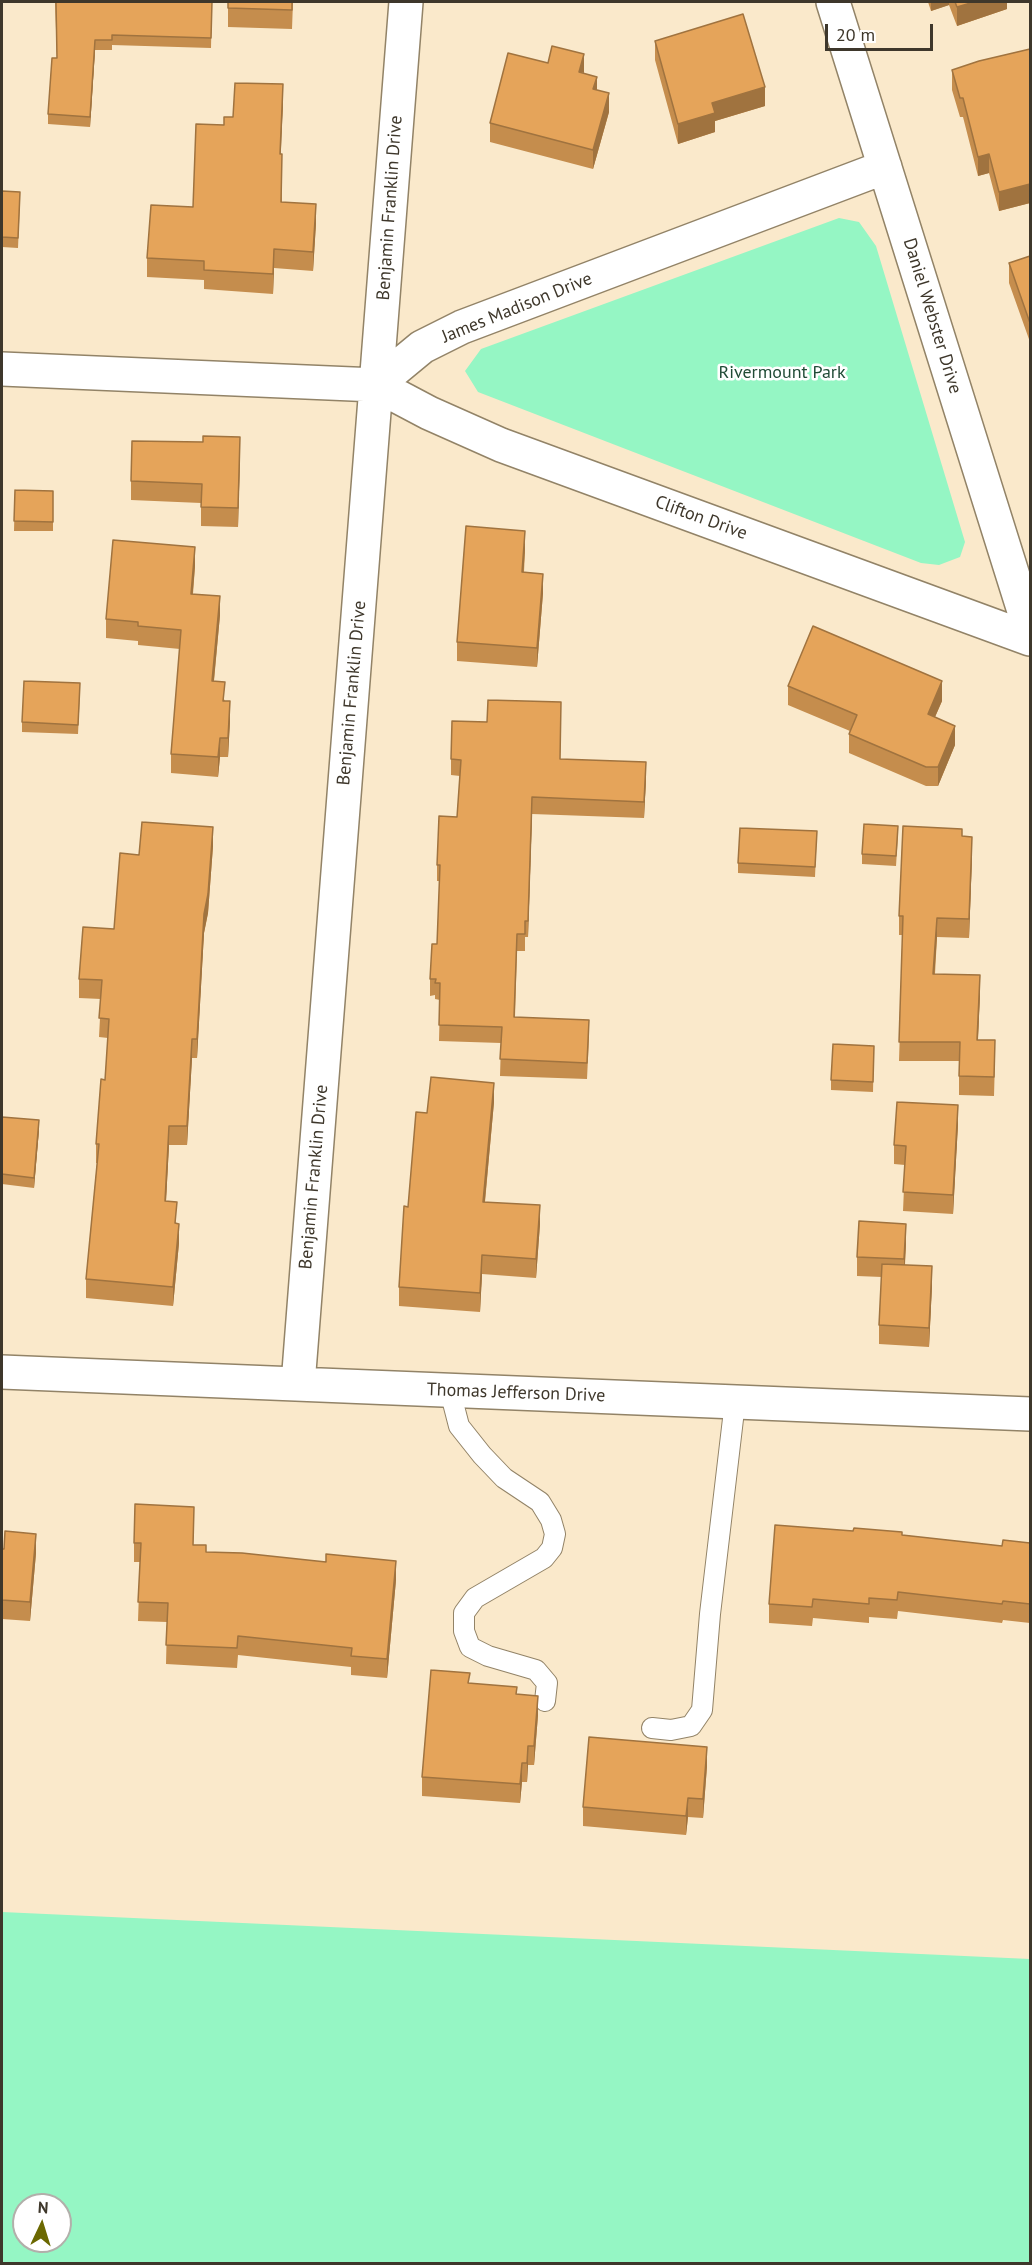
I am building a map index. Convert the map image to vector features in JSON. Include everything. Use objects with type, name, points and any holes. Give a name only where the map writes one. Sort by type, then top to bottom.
[{"type":"street","name":"Benjamin Franklin Drive","points":[[298,1384],[406,2]]},
{"type":"street","name":"Daniel Webster Drive","points":[[833,2],[1030,630]]},
{"type":"street","name":"James Madison Drive","points":[[376,385],[422,347],[462,327],[885,167]]},
{"type":"street","points":[[2,369],[376,385]]},
{"type":"street","name":"Clifton Drive","points":[[376,385],[429,413],[501,445],[1030,639]]},
{"type":"street","name":"Thomas Jefferson Drive","points":[[2,1372],[1030,1414]]},
{"type":"lane","points":[[450,1391],[459,1426],[504,1478],[540,1502],[552,1520],[555,1534],[552,1548],[544,1558],[475,1598],[465,1613],[464,1622],[464,1630],[470,1647],[488,1656],[536,1670],[547,1683],[545,1701]]},
{"type":"lane","points":[[652,1728],[671,1730],[691,1726],[702,1710],[710,1614],[735,1402]]},
{"type":"green space","name":"Rivermount Park","points":[[839,218],[859,222],[876,246],[965,542],[960,557],[939,565],[921,563],[478,392],[465,371],[481,349]]},
{"type":"green space","points":[[2,1912],[1030,1959],[1030,2263],[2,2263]]},
{"type":"building","points":[[56,2],[212,2],[211,38],[112,35],[112,40],[95,40],[90,117],[48,114],[52,58],[57,58]]},
{"type":"building","points":[[228,2],[292,2],[292,10],[228,8]]},
{"type":"building","points":[[955,2],[974,2],[957,7]]},
{"type":"building","points":[[743,14],[765,87],[712,103],[715,113],[678,124],[655,41]]},
{"type":"building","points":[[552,46],[584,54],[579,72],[597,77],[593,89],[609,93],[593,150],[490,123],[508,53],[548,63]]},
{"type":"building","points":[[1030,49],[1030,184],[999,192],[989,154],[978,157],[963,98],[960,98],[952,70]]},
{"type":"building","points":[[235,83],[283,84],[280,154],[282,154],[281,202],[316,204],[313,252],[274,249],[273,274],[204,270],[204,261],[147,258],[151,205],[193,207],[196,124],[224,125],[224,117],[233,117]]},
{"type":"building","points":[[2,191],[20,192],[18,238],[2,237]]},
{"type":"building","points":[[1030,256],[1030,323],[1009,263]]},
{"type":"building","points":[[203,436],[240,437],[238,508],[201,507],[202,484],[131,481],[132,441],[203,442]]},
{"type":"building","points":[[15,490],[53,491],[53,522],[14,521]]},
{"type":"building","points":[[466,526],[525,531],[522,572],[543,574],[537,648],[457,642]]},
{"type":"building","points":[[113,540],[195,547],[191,594],[220,596],[212,681],[225,682],[223,701],[230,701],[228,738],[220,738],[218,757],[171,754],[181,630],[138,626],[138,622],[106,619]]},
{"type":"building","points":[[813,626],[942,681],[928,714],[955,726],[938,767],[926,767],[849,734],[857,715],[788,686]]},
{"type":"building","points":[[24,681],[80,683],[78,725],[22,722]]},
{"type":"building","points":[[488,700],[561,702],[560,759],[646,762],[644,802],[532,797],[528,921],[525,921],[525,934],[517,934],[514,1017],[589,1020],[587,1063],[500,1059],[502,1027],[439,1025],[440,983],[435,983],[436,979],[430,979],[432,944],[437,944],[439,816],[457,817],[461,760],[451,759],[452,721],[487,722]]},
{"type":"building","points":[[142,822],[213,827],[208,894],[204,914],[197,1039],[192,1039],[187,1126],[169,1126],[165,1201],[177,1202],[175,1223],[179,1224],[173,1287],[86,1279],[99,1144],[96,1144],[101,1079],[105,1080],[109,1019],[99,1018],[102,980],[79,979],[83,927],[114,929],[120,853],[139,855]]},
{"type":"building","points":[[864,824],[898,826],[896,856],[862,854]]},
{"type":"building","points":[[903,826],[962,829],[962,836],[972,837],[969,919],[937,918],[933,974],[980,975],[977,1040],[995,1040],[994,1077],[959,1076],[960,1042],[899,1042],[903,916],[899,916]]},
{"type":"building","points":[[740,828],[817,831],[815,867],[738,863]]},
{"type":"building","points":[[833,1044],[874,1046],[873,1082],[831,1080]]},
{"type":"building","points":[[431,1077],[494,1083],[483,1202],[540,1205],[536,1259],[482,1255],[480,1293],[399,1287],[404,1206],[408,1207],[416,1112],[427,1113]]},
{"type":"building","points":[[897,1102],[958,1105],[953,1195],[903,1192],[906,1146],[894,1145]]},
{"type":"building","points":[[2,1117],[39,1120],[34,1178],[2,1174]]},
{"type":"building","points":[[859,1221],[906,1224],[904,1259],[857,1257]]},
{"type":"building","points":[[882,1264],[932,1266],[929,1328],[879,1325]]},
{"type":"building","points":[[135,1504],[194,1507],[193,1545],[206,1545],[206,1552],[242,1553],[326,1562],[326,1554],[396,1561],[387,1659],[351,1656],[352,1648],[238,1636],[237,1648],[166,1645],[168,1603],[138,1602],[141,1543],[134,1543]]},
{"type":"building","points":[[775,1525],[902,1532],[902,1535],[1002,1546],[1003,1540],[1030,1543],[1030,1604],[1003,1601],[1002,1604],[898,1592],[897,1600],[869,1598],[869,1604],[813,1599],[812,1607],[769,1604]]},
{"type":"building","points":[[5,1531],[36,1534],[30,1602],[2,1600],[2,1549],[4,1549]]},
{"type":"building","points":[[431,1670],[470,1673],[468,1683],[517,1687],[516,1694],[538,1696],[534,1746],[528,1746],[527,1763],[522,1763],[520,1784],[422,1777]]},
{"type":"building","points":[[589,1737],[707,1747],[703,1799],[688,1798],[686,1816],[583,1807]]}]
